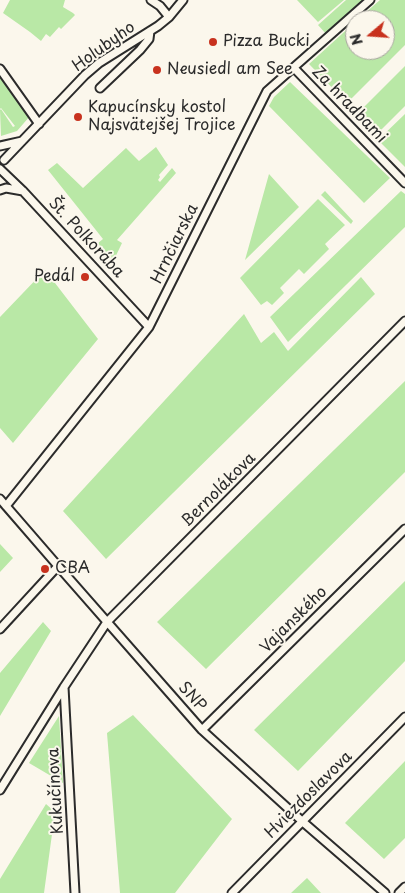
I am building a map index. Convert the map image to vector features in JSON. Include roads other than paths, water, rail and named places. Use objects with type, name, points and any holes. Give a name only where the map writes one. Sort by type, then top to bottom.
[{"type":"street","points":[[151,0],[160,6],[168,16]]},
{"type":"street","name":"Holubyho","points":[[0,169],[4,160],[85,74],[150,31],[183,0]]},
{"type":"street","name":"Hrnčiarska","points":[[6,506],[149,327],[267,91],[370,0]]},
{"type":"street","points":[[100,88],[140,50],[149,39],[150,31]]},
{"type":"street","name":"Za hradbami","points":[[294,68],[405,183]]},
{"type":"street","points":[[0,69],[39,124]]},
{"type":"street","points":[[4,160],[0,148],[23,140]]},
{"type":"street","name":"Št. Polkorába","points":[[0,169],[23,190],[149,327]]},
{"type":"street","points":[[0,190],[6,188],[23,190]]},
{"type":"street","name":"Bernolákova","points":[[0,790],[107,622],[405,322]]},
{"type":"street","name":"SNP","points":[[0,499],[202,730],[302,822],[385,893]]},
{"type":"street","name":"Vajanského","points":[[202,730],[405,529]]},
{"type":"street","points":[[0,629],[58,566]]},
{"type":"street","name":"Kukučínova","points":[[64,687],[76,893]]},
{"type":"street","name":"Hviezdoslavova","points":[[232,893],[405,717]]},
{"type":"street","points":[[399,893],[405,887]]},
{"type":"place","name":"Pizza Bucki","points":[[213,42]]},
{"type":"place","name":"Neusiedl am See","points":[[157,70]]},
{"type":"place","name":"Kapucínsky kostol Najsvätejšej Trojice","points":[[78,117]]},
{"type":"place","name":"Pedál","points":[[85,277]]},
{"type":"place","name":"CBA","points":[[45,569]]}]
